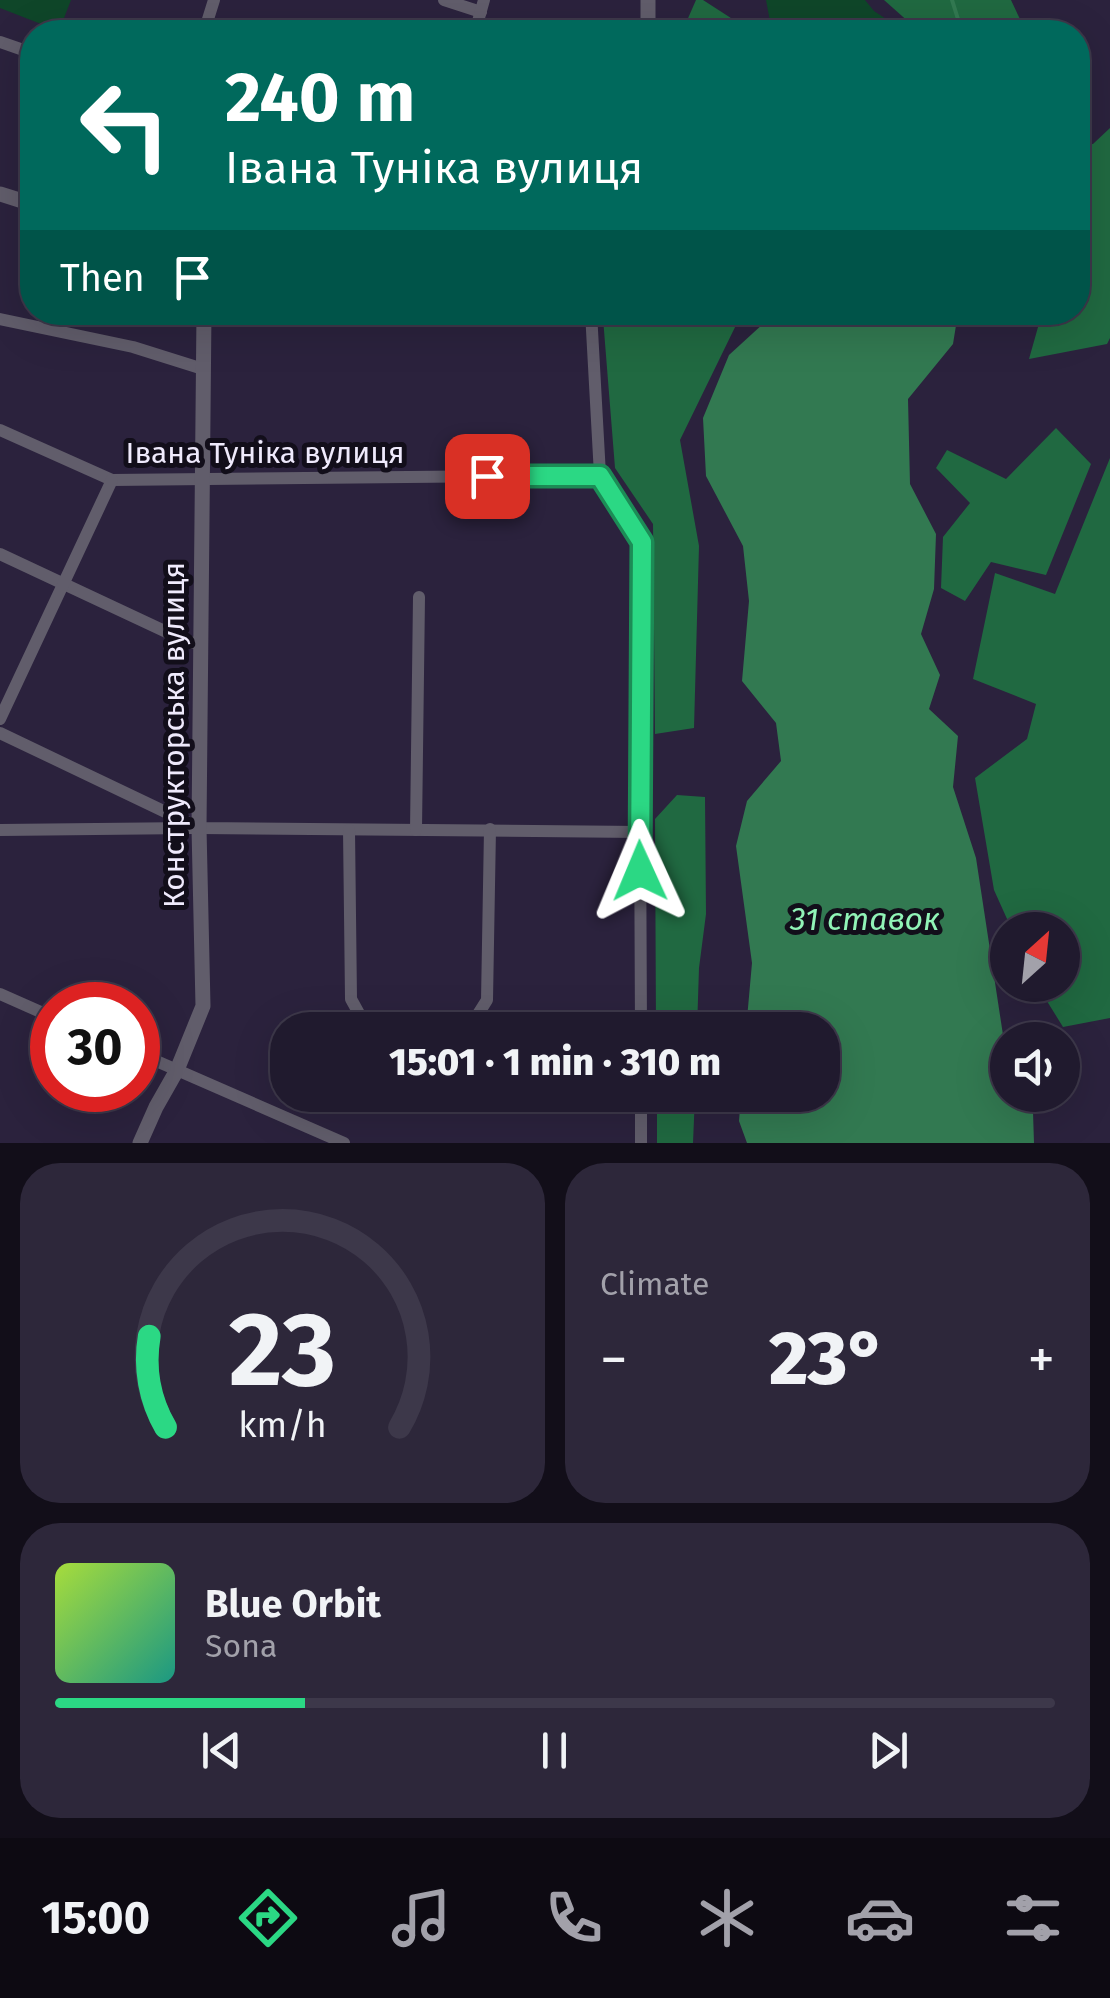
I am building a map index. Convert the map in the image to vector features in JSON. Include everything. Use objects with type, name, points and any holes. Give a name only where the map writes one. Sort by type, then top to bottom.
[{"type":"street","points":[[444,0],[482,6]]},
{"type":"street","points":[[28,325],[133,347],[204,369]]},
{"type":"street","name":"Конструкторська вулиця","points":[[140,1143],[177,1070],[203,1006],[200,828],[204,325]]},
{"type":"street","points":[[591,325],[600,476],[642,542],[641,1012]]},
{"type":"street","name":"Івана Туніка вулиця","points":[[0,430],[112,480],[600,476]]},
{"type":"street","points":[[0,719],[112,480]]},
{"type":"street","points":[[0,554],[190,643],[201,642]]},
{"type":"street","points":[[416,830],[419,597]]},
{"type":"street","points":[[0,733],[200,828]]},
{"type":"street","points":[[0,830],[640,832]]},
{"type":"street","points":[[349,830],[351,1000],[358,1012]]},
{"type":"street","points":[[479,1012],[486,1000],[490,830]]},
{"type":"street","points":[[0,994],[30,1007]]},
{"type":"street","points":[[160,1063],[344,1143]]},
{"type":"street","points":[[641,1112],[641,1143]]},
{"type":"shaded area","points":[[0,0],[71,0],[63,20],[31,20],[0,8]]},
{"type":"shaded area","points":[[696,0],[703,0],[734,20],[687,20]]},
{"type":"shaded area","points":[[766,0],[865,0],[888,20],[770,20]]},
{"type":"shaded area","points":[[884,0],[1011,0],[1020,20],[906,20]]},
{"type":"shaded area","points":[[1110,128],[1110,338],[1107,344],[1029,359],[1039,325],[1090,325],[1093,144]]},
{"type":"shaded area","points":[[604,325],[736,325],[680,440],[699,546],[694,728],[655,734],[653,524],[615,468]]},
{"type":"shaded area","points":[[1056,428],[1091,464],[1046,575],[991,562],[965,601],[941,588],[943,537],[970,503],[936,468],[947,450],[1006,479]]},
{"type":"shaded area","points":[[1110,458],[1110,1018],[1080,1024],[1060,1022],[1048,1002],[1080,1002],[1080,912],[1004,912],[994,890],[975,778],[1027,739],[1036,704],[973,679],[995,573],[1055,594]]},
{"type":"shaded area","points":[[677,795],[705,797],[706,914],[698,1012],[656,1012],[655,819]]},
{"type":"shaded area","points":[[657,1112],[694,1112],[693,1143],[657,1143]]},
{"type":"water","name":"31 ставок","points":[[762,325],[956,325],[953,344],[908,399],[910,484],[936,534],[934,589],[921,634],[940,675],[929,709],[958,736],[953,787],[976,858],[990,950],[990,1002],[998,1002],[1001,1022],[990,1022],[990,1112],[1033,1112],[1034,1143],[747,1143],[740,1112],[840,1112],[840,1012],[748,1012],[752,963],[736,846],[747,801],[781,761],[776,723],[742,681],[749,601],[743,546],[706,476],[703,418],[729,355]]},
{"type":"waterway","points":[[952,0],[958,20]]},
{"type":"route","points":[[487,476],[600,476],[642,542],[640,871]]}]
